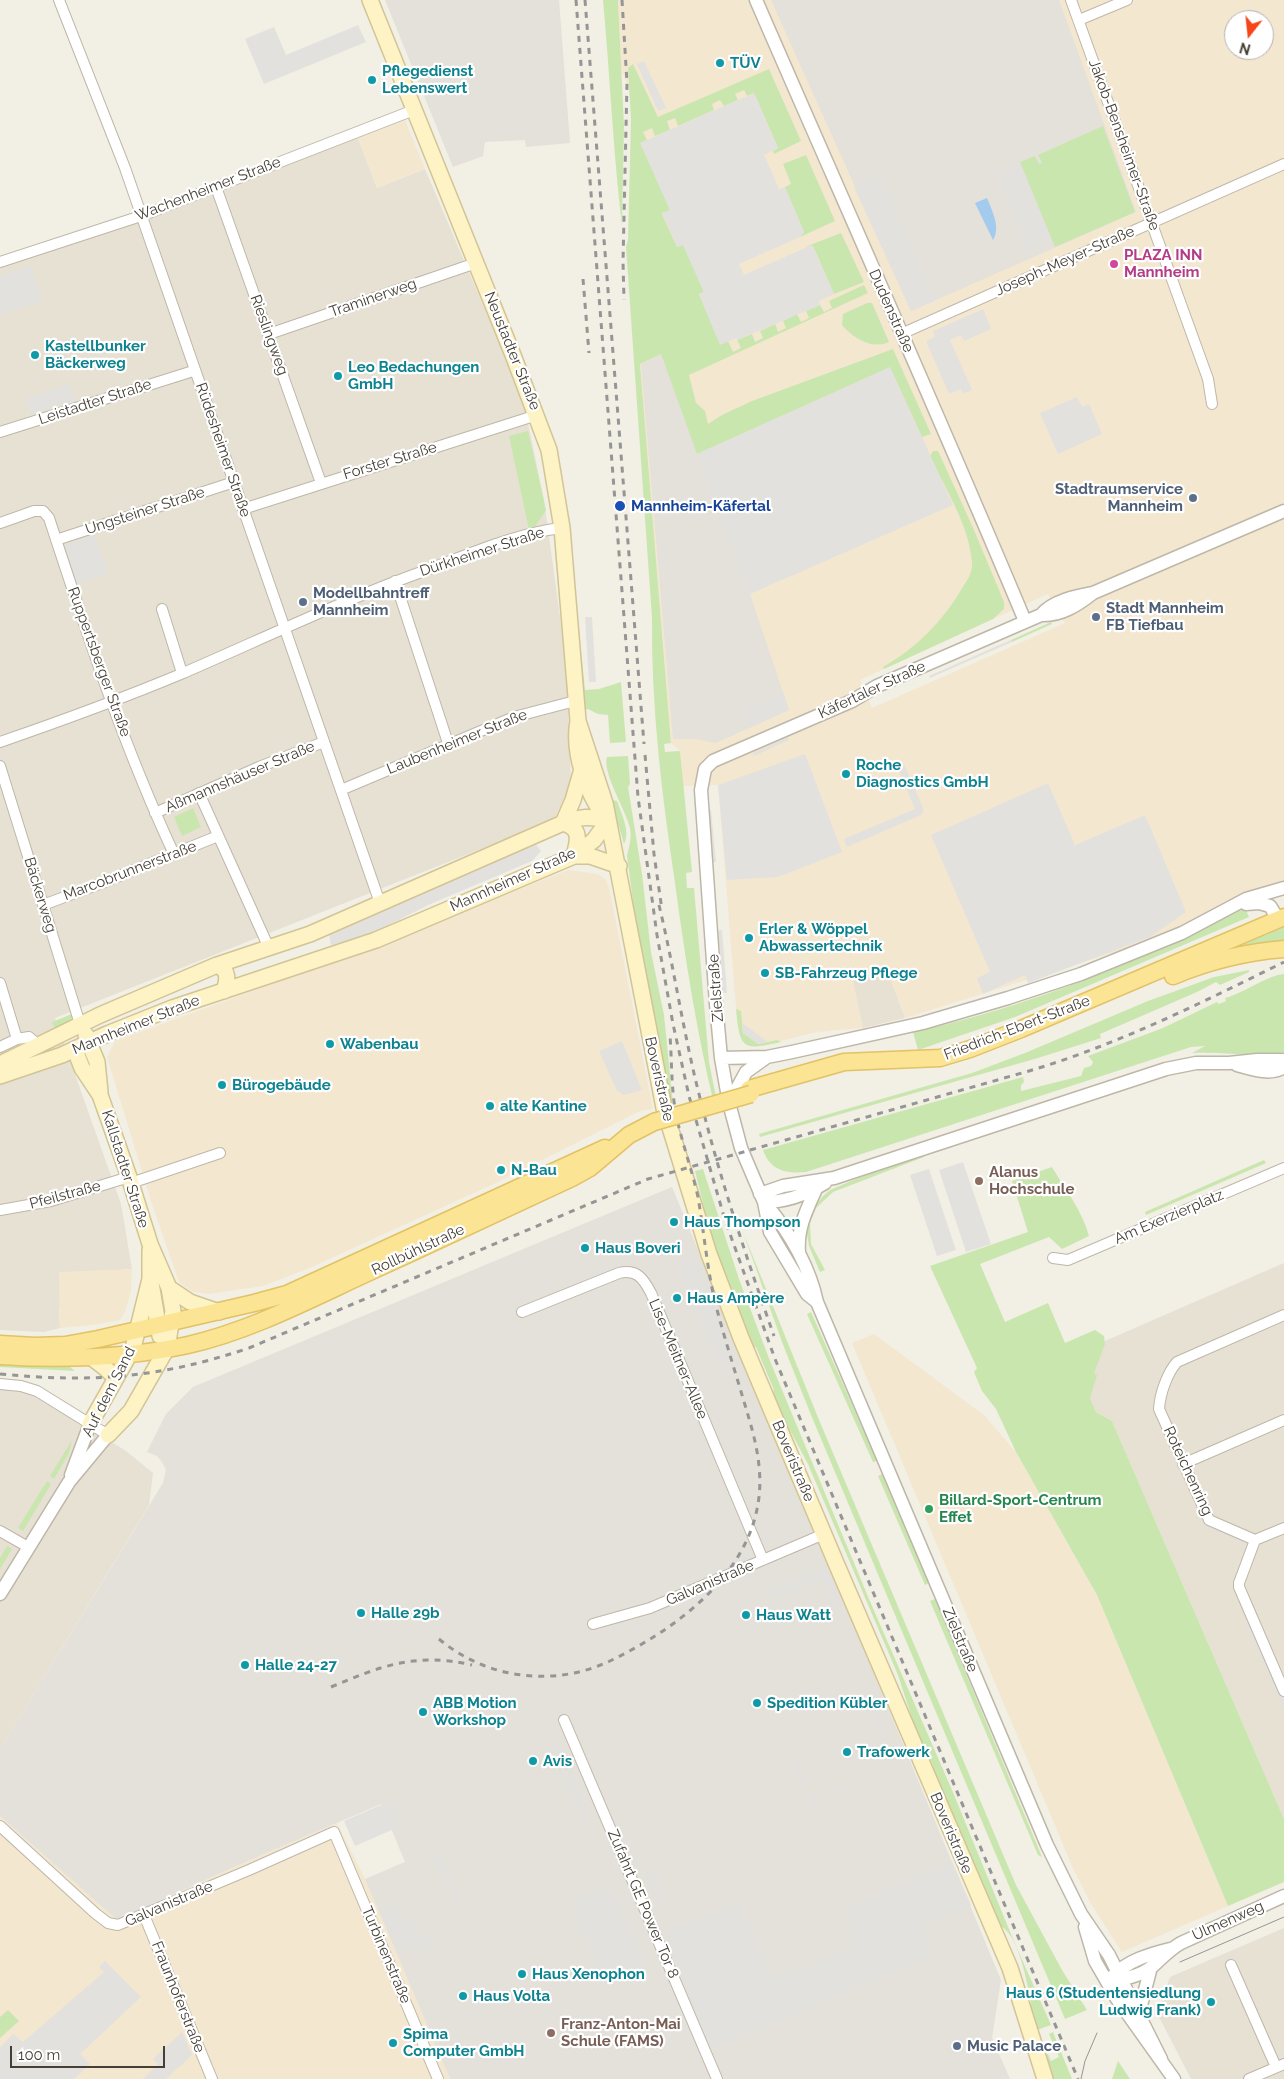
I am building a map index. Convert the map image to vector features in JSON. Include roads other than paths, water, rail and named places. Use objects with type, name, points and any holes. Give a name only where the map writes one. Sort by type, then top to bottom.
[{"type":"main road","name":"Neustadter Straße","points":[[370,0],[537,415],[549,450],[562,528],[578,721],[604,796],[608,821]]},
{"type":"main road","name":"Neustadter Straße","points":[[578,721],[576,734],[582,769],[593,800],[608,821]]},
{"type":"main road","points":[[582,769],[574,800],[563,823],[574,828],[578,834],[574,856],[590,856],[619,866]]},
{"type":"main road","name":"Mannheimer Straße","points":[[0,1064],[80,1024],[217,965],[310,934],[563,823],[580,817],[608,821],[594,840],[574,856],[376,940],[172,1008],[75,1050],[37,1065],[0,1076]]},
{"type":"main road","name":"Boveristraße","points":[[608,821],[619,866],[664,1108],[712,1264],[741,1338],[1010,1968],[1045,2079]]},
{"type":"main road","name":"Friedrich-Ebert-Straße","points":[[750,1091],[844,1062],[940,1058],[963,1051],[1030,1025],[1278,919]]},
{"type":"main road","points":[[250,982],[244,973],[246,965],[262,950]]},
{"type":"main road","name":"Friedrich-Ebert-Straße","points":[[750,1091],[858,1067],[968,1060],[1022,1040],[1203,964],[1245,953],[1281,951]]},
{"type":"main road","points":[[217,965],[227,973],[224,991]]},
{"type":"main road","points":[[75,1050],[80,1024]]},
{"type":"main road","name":"Kallstadter Straße","points":[[80,1024],[90,1042],[97,1062],[100,1095],[150,1244],[169,1288],[173,1311],[165,1325]]},
{"type":"main road","points":[[37,1065],[40,1056],[38,1044]]},
{"type":"main road","name":"Kallstadter Straße","points":[[75,1050],[82,1068],[100,1095]]},
{"type":"main road","points":[[653,1120],[750,1091]]},
{"type":"main road","name":"Rollbühlstraße","points":[[0,1344],[35,1346],[65,1344],[165,1325],[286,1294],[603,1150],[634,1125],[653,1120]]},
{"type":"main road","name":"Rollbühlstraße","points":[[131,1354],[189,1344],[243,1329],[348,1282],[590,1168],[623,1140],[653,1120]]},
{"type":"main road","name":"Kallstadter Straße","points":[[137,1330],[150,1279],[150,1244]]},
{"type":"main road","points":[[150,1279],[156,1306],[165,1325]]},
{"type":"main road","points":[[169,1288],[190,1302],[219,1312]]},
{"type":"main road","name":"Auf dem Sand","points":[[108,1435],[131,1411],[167,1348],[165,1325]]},
{"type":"main road","name":"Auf dem Sand","points":[[90,1424],[131,1354],[137,1330]]},
{"type":"main road","points":[[0,1356],[91,1357],[131,1354]]},
{"type":"main road","points":[[91,1357],[116,1378]]},
{"type":"street","name":"Rüdesheimer Straße","points":[[59,0],[142,216],[380,903]]},
{"type":"street","name":"Dudenstraße","points":[[756,0],[968,484],[989,540],[1025,621]]},
{"type":"street","name":"Jakob-Bensheimer-Straße","points":[[1072,0],[1208,379],[1212,404]]},
{"type":"street","points":[[1079,20],[1128,0]]},
{"type":"street","name":"Wachenheimer Straße","points":[[0,262],[142,216],[414,110]]},
{"type":"street","name":"Joseph-Meyer-Straße","points":[[901,334],[1284,164]]},
{"type":"street","name":"Rieslingweg","points":[[216,187],[321,483]]},
{"type":"street","name":"Traminerweg","points":[[269,334],[476,263]]},
{"type":"street","name":"Leistadter Straße","points":[[0,432],[190,372]]},
{"type":"street","name":"Forster Straße","points":[[243,509],[537,415]]},
{"type":"street","name":"Ungsteiner Straße","points":[[56,540],[234,482]]},
{"type":"street","name":"Ruppertsberger Straße","points":[[0,523],[34,511],[43,511],[49,518],[111,703],[155,813],[174,854]]},
{"type":"street","name":"Käfertaler Straße","points":[[705,768],[713,761],[852,701],[877,686],[1025,621],[1040,615],[1055,614],[1077,605],[1093,593],[1284,511]]},
{"type":"street","name":"Dürkheimer Straße","points":[[0,742],[111,703],[395,581],[521,537],[562,528]]},
{"type":"street","points":[[395,581],[448,743]]},
{"type":"street","points":[[162,609],[182,674]]},
{"type":"street","name":"Laubenheimer Straße","points":[[341,790],[448,743],[514,717],[575,701]]},
{"type":"street","name":"Aßmannshäuser Straße","points":[[155,813],[324,742]]},
{"type":"street","name":"Bäckerweg","points":[[0,766],[80,1024]]},
{"type":"street","name":"Zielstraße","points":[[705,768],[701,790],[722,1062],[729,1103],[741,1148],[762,1198],[770,1232],[807,1294],[817,1302]]},
{"type":"street","points":[[199,794],[218,836],[262,950]]},
{"type":"street","name":"Marcobrunnerstraße","points":[[42,905],[218,836]]},
{"type":"street","name":"Friedrich-Ebert-Straße","points":[[722,1062],[767,1057],[923,1023],[963,1011],[1082,974],[1182,933],[1246,899],[1284,888]]},
{"type":"street","name":"Friedrich-Ebert-Straße","points":[[1230,909],[1251,903],[1265,904],[1274,910],[1278,919]]},
{"type":"street","points":[[0,984],[17,1039]]},
{"type":"street","points":[[0,1047],[17,1039],[29,1037],[38,1044]]},
{"type":"street","name":"Friedrich-Ebert-Straße","points":[[729,1103],[746,1072],[767,1057]]},
{"type":"street","points":[[762,1198],[783,1186],[834,1178],[1166,1070],[1196,1063],[1229,1064],[1257,1060],[1284,1060]]},
{"type":"street","points":[[722,1062],[746,1072]]},
{"type":"street","points":[[1229,1064],[1258,1070],[1279,1071],[1284,1067]]},
{"type":"street","name":"Pfeilstraße","points":[[0,1210],[51,1200],[130,1180],[220,1152]]},
{"type":"street","name":"Am Exerzierplatz","points":[[1053,1258],[1068,1260],[1284,1168]]},
{"type":"street","points":[[762,1198],[778,1202],[816,1189],[834,1178]]},
{"type":"street","points":[[799,1254],[798,1238],[804,1217],[816,1189]]},
{"type":"street","name":"Zielstraße","points":[[762,1198],[784,1226],[813,1282],[817,1302],[1047,1845],[1081,1914],[1109,1954],[1161,2059]]},
{"type":"street","name":"Lise-Meitner-Allee","points":[[522,1312],[619,1273],[628,1271],[638,1274],[645,1281],[763,1560]]},
{"type":"street","name":"Roteichenring","points":[[1255,1540],[1211,1522],[1159,1409],[1160,1398],[1177,1362],[1284,1315]]},
{"type":"street","points":[[0,1384],[21,1386],[36,1391],[108,1435]]},
{"type":"street","points":[[1183,1464],[1284,1420]]},
{"type":"street","name":"Auf dem Sand","points":[[69,1482],[90,1424]]},
{"type":"street","name":"Auf dem Sand","points":[[0,1594],[69,1482],[108,1435]]},
{"type":"street","points":[[1284,1528],[1255,1540],[1239,1583],[1239,1587],[1284,1691]]},
{"type":"street","points":[[0,1531],[28,1547]]},
{"type":"street","name":"Galvanistraße","points":[[593,1624],[650,1608],[824,1534]]},
{"type":"street","name":"Zufahrt GE Power Tor 8","points":[[566,1724],[717,2079]]},
{"type":"street","name":"Galvanistraße","points":[[1,1830],[108,1923],[118,1925],[334,1832]]},
{"type":"street","name":"Turbinenstraße","points":[[334,1832],[438,2079]]},
{"type":"street","name":"Ulmenweg","points":[[1107,1982],[1151,1954],[1172,1948],[1226,1921],[1284,1896]]},
{"type":"street","points":[[1081,1914],[1095,1961],[1136,2027],[1174,2079]]},
{"type":"street","name":"Fraunhoferstraße","points":[[144,1915],[212,2079]]},
{"type":"street","name":"Ulmenweg","points":[[1119,1975],[1132,1978],[1151,1967],[1172,1948]]},
{"type":"street","points":[[1231,1965],[1280,2065],[1249,2079]]},
{"type":"street","points":[[1139,2012],[1151,1967]]},
{"type":"water","points":[[987,198],[996,225],[993,240],[975,203]]},
{"type":"tram line","points":[[1180,1962],[1284,1917]]},
{"type":"tram line","points":[[1081,2079],[1085,2061],[1097,2033]]},
{"type":"railway","points":[[576,0],[638,797],[657,935],[673,1024],[689,1096],[725,1220],[775,1359],[1078,2079]]},
{"type":"railway","points":[[585,0],[644,744]]},
{"type":"railway","points":[[622,0],[627,83],[623,262],[624,300]]},
{"type":"railway","points":[[583,279],[589,353]]},
{"type":"railway","points":[[645,755],[654,854],[662,910]]},
{"type":"railway","points":[[659,905],[693,1070],[715,1155],[774,1336]]},
{"type":"railway","points":[[0,1374],[66,1378],[126,1376],[186,1366],[249,1348],[648,1179],[1062,1060],[1159,1022],[1284,962]]},
{"type":"railway","points":[[439,1639],[458,1653],[479,1664],[501,1671],[546,1676],[570,1674],[592,1668],[642,1644],[670,1626],[695,1606],[718,1583],[737,1558],[751,1530],[759,1499],[757,1450],[712,1289],[698,1197],[675,1109],[670,1035]]},
{"type":"railway","points":[[331,1687],[366,1673],[399,1663],[433,1660],[472,1665]]},
{"type":"place","name":"TÜV","points":[[720,63]]},
{"type":"place","name":"Pflegedienst Lebenswert","points":[[372,80]]},
{"type":"place","name":"PLAZA INN Mannheim","points":[[1114,264]]},
{"type":"place","name":"Kastellbunker Bäckerweg","points":[[35,355]]},
{"type":"place","name":"Leo Bedachungen GmbH","points":[[338,376]]},
{"type":"place","name":"Stadtraumservice Mannheim","points":[[1193,498]]},
{"type":"place","name":"Mannheim-Käfertal","points":[[620,506]]},
{"type":"place","name":"Modellbahntreff Mannheim","points":[[303,602]]},
{"type":"place","name":"Stadt Mannheim FB Tiefbau","points":[[1096,617]]},
{"type":"place","name":"Roche Diagnostics GmbH","points":[[846,774]]},
{"type":"place","name":"Erler & Wöppel Abwassertechnik","points":[[749,938]]},
{"type":"place","name":"SB-Fahrzeug Pflege","points":[[765,973]]},
{"type":"place","name":"Wabenbau","points":[[330,1044]]},
{"type":"place","name":"Bürogebäude","points":[[222,1085]]},
{"type":"place","name":"alte Kantine","points":[[490,1106]]},
{"type":"place","name":"N-Bau","points":[[501,1170]]},
{"type":"place","name":"Alanus Hochschule","points":[[979,1181]]},
{"type":"place","name":"Haus Thompson","points":[[674,1222]]},
{"type":"place","name":"Haus Boveri","points":[[585,1248]]},
{"type":"place","name":"Haus Ampère","points":[[677,1298]]},
{"type":"place","name":"Billard-Sport-Centrum Effet","points":[[929,1509]]},
{"type":"place","name":"Halle 29b","points":[[361,1613]]},
{"type":"place","name":"Haus Watt","points":[[746,1615]]},
{"type":"place","name":"Halle 24-27","points":[[245,1665]]},
{"type":"place","name":"Spedition Kübler","points":[[757,1703]]},
{"type":"place","name":"ABB Motion Workshop","points":[[423,1712]]},
{"type":"place","name":"Trafowerk","points":[[847,1752]]},
{"type":"place","name":"Avis","points":[[533,1761]]},
{"type":"place","name":"Haus Xenophon","points":[[522,1974]]},
{"type":"place","name":"Haus Volta","points":[[463,1996]]},
{"type":"place","name":"Haus 6 (Studentensiedlung Ludwig Frank)","points":[[1211,2002]]},
{"type":"place","name":"Franz-Anton-Mai Schule (FAMS)","points":[[551,2033]]},
{"type":"place","name":"Spima Computer GmbH","points":[[393,2043]]},
{"type":"place","name":"Music Palace","points":[[957,2046]]}]
